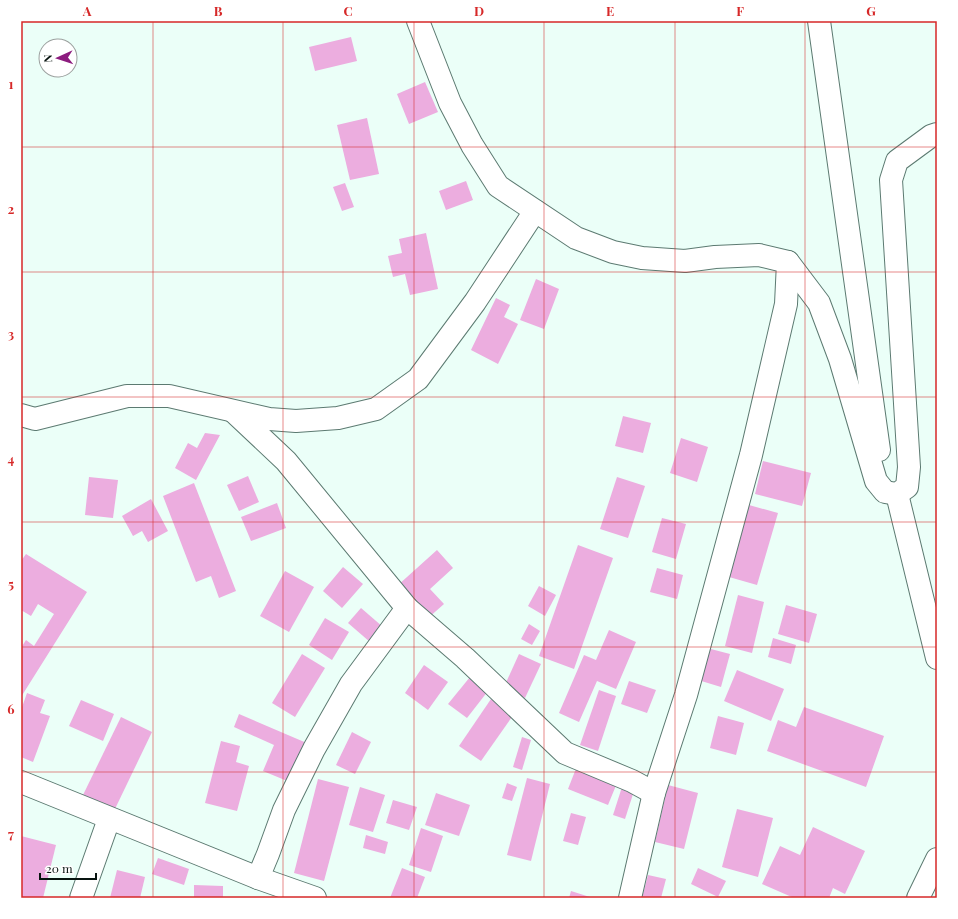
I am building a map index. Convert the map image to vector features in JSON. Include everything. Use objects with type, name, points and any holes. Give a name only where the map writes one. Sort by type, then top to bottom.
[{"type":"street","points":[[418,21],[450,103],[472,145],[498,186],[576,238],[613,252],[642,258],[685,261],[715,257],[759,255],[788,262],[818,303],[840,359],[876,481],[891,493]]},
{"type":"street","points":[[819,21],[891,493],[937,658]]},
{"type":"street","points":[[891,493],[907,487],[909,461],[891,180],[897,161],[931,136],[937,134]]},
{"type":"street","points":[[21,416],[35,419],[127,396],[170,396],[269,419],[296,421],[338,418],[376,409],[418,379],[475,302],[535,211]]},
{"type":"street","points":[[630,898],[654,793],[686,695],[751,455],[786,304],[788,262]]},
{"type":"street","points":[[233,411],[286,461],[407,608],[465,658],[565,753],[632,781],[654,793]]},
{"type":"street","points":[[258,878],[284,810],[314,749],[351,684],[407,608]]},
{"type":"street","points":[[21,782],[109,819],[258,878],[315,898]]},
{"type":"street","points":[[81,898],[109,819]]},
{"type":"street","points":[[918,898],[937,859]]},
{"type":"building","points":[[351,37],[357,61],[315,71],[309,47]]},
{"type":"building","points":[[425,82],[438,112],[409,124],[397,94]]},
{"type":"building","points":[[367,118],[379,174],[350,180],[337,125]]},
{"type":"building","points":[[466,181],[473,200],[446,210],[439,191]]},
{"type":"building","points":[[345,183],[354,207],[342,211],[333,187]]},
{"type":"building","points":[[426,233],[438,289],[410,295],[405,274],[393,277],[388,256],[402,253],[399,239]]},
{"type":"building","points":[[536,279],[559,289],[544,329],[520,320]]},
{"type":"building","points":[[496,298],[510,305],[504,317],[518,324],[498,364],[471,350]]},
{"type":"building","points":[[623,416],[651,423],[643,453],[615,446]]},
{"type":"building","points":[[205,433],[220,435],[196,480],[175,468],[188,443],[197,448]]},
{"type":"building","points":[[681,438],[708,447],[697,482],[670,473]]},
{"type":"building","points":[[763,461],[811,473],[802,506],[755,494]]},
{"type":"building","points":[[248,476],[259,502],[239,511],[227,485]]},
{"type":"building","points":[[89,477],[118,480],[113,518],[85,515]]},
{"type":"building","points":[[617,477],[645,486],[628,538],[600,529]]},
{"type":"building","points":[[194,483],[236,591],[219,598],[211,576],[196,582],[163,496]]},
{"type":"building","points":[[151,499],[168,531],[148,542],[142,531],[133,536],[122,516]]},
{"type":"building","points":[[277,503],[286,528],[251,541],[241,517]]},
{"type":"building","points":[[749,505],[778,513],[757,585],[729,577]]},
{"type":"building","points":[[662,518],[686,524],[676,559],[652,552]]},
{"type":"building","points":[[578,545],[613,558],[574,669],[539,656]]},
{"type":"building","points":[[437,550],[453,568],[430,589],[444,604],[427,619],[397,586]]},
{"type":"building","points":[[26,554],[87,592],[21,697],[21,648],[26,640],[34,646],[54,614],[38,604],[31,616],[21,610],[21,561]]},
{"type":"building","points":[[343,567],[363,584],[342,608],[323,591]]},
{"type":"building","points":[[657,568],[683,575],[677,599],[650,592]]},
{"type":"building","points":[[285,571],[314,587],[289,632],[260,616]]},
{"type":"building","points":[[539,586],[556,595],[545,616],[528,606]]},
{"type":"building","points":[[738,595],[764,602],[752,653],[725,646]]},
{"type":"building","points":[[786,605],[817,614],[809,643],[778,634]]},
{"type":"building","points":[[361,608],[383,627],[370,642],[348,623]]},
{"type":"building","points":[[325,618],[349,632],[332,660],[309,645]]},
{"type":"building","points":[[529,624],[540,631],[532,645],[521,639]]},
{"type":"building","points":[[609,630],[636,642],[616,689],[597,681],[579,722],[559,713],[584,655],[596,660]]},
{"type":"building","points":[[773,638],[796,645],[791,664],[768,657]]},
{"type":"building","points":[[707,648],[730,654],[721,687],[698,680]]},
{"type":"building","points":[[302,654],[325,668],[295,717],[272,703]]},
{"type":"building","points":[[519,654],[541,664],[525,698],[504,687]]},
{"type":"building","points":[[424,665],[448,682],[428,710],[405,693]]},
{"type":"building","points":[[737,670],[784,689],[771,721],[724,701]]},
{"type":"building","points":[[470,677],[488,691],[467,718],[448,704]]},
{"type":"building","points":[[629,681],[656,690],[647,713],[621,704]]},
{"type":"building","points":[[599,690],[616,696],[598,751],[580,745]]},
{"type":"building","points":[[27,693],[45,700],[40,713],[50,716],[33,762],[21,757],[21,710]]},
{"type":"building","points":[[491,699],[514,714],[481,761],[459,746]]},
{"type":"building","points":[[81,700],[114,714],[103,741],[69,726]]},
{"type":"building","points":[[804,707],[884,736],[866,787],[767,751],[778,720],[796,727]]},
{"type":"building","points":[[239,714],[309,744],[292,783],[263,771],[274,745],[234,727]]},
{"type":"building","points":[[718,716],[744,723],[736,755],[710,748]]},
{"type":"building","points":[[121,717],[152,732],[114,811],[83,795]]},
{"type":"building","points":[[352,732],[371,742],[355,774],[336,765]]},
{"type":"building","points":[[522,737],[531,740],[522,770],[513,767]]},
{"type":"building","points":[[221,741],[240,746],[236,762],[249,766],[237,811],[205,803]]},
{"type":"building","points":[[577,766],[617,783],[608,805],[568,789]]},
{"type":"building","points":[[527,778],[550,784],[531,861],[507,855]]},
{"type":"building","points":[[318,779],[349,787],[324,881],[294,873]]},
{"type":"building","points":[[507,783],[517,787],[512,801],[502,798]]},
{"type":"building","points":[[668,785],[698,793],[684,849],[655,842]]},
{"type":"building","points":[[360,787],[385,795],[373,832],[349,825]]},
{"type":"building","points":[[622,787],[634,791],[625,819],[613,815]]},
{"type":"building","points":[[436,793],[470,805],[459,836],[425,825]]},
{"type":"building","points":[[393,800],[417,807],[409,830],[386,823]]},
{"type":"building","points":[[737,809],[773,818],[758,877],[722,867]]},
{"type":"building","points":[[571,813],[586,817],[578,845],[563,841]]},
{"type":"building","points":[[813,827],[865,851],[845,894],[833,888],[829,898],[794,898],[762,884],[780,846],[800,855]]},
{"type":"building","points":[[421,828],[443,836],[431,872],[409,865]]},
{"type":"building","points":[[366,835],[388,842],[385,854],[363,848]]},
{"type":"building","points":[[21,836],[56,845],[43,898],[21,898]]},
{"type":"building","points":[[158,858],[189,869],[184,885],[152,874]]},
{"type":"building","points":[[402,868],[425,877],[417,898],[390,898]]},
{"type":"building","points":[[698,868],[726,881],[718,897],[691,884]]},
{"type":"building","points":[[117,870],[145,877],[140,898],[110,898]]},
{"type":"building","points":[[648,875],[666,879],[661,898],[642,898]]},
{"type":"building","points":[[194,885],[223,886],[223,898],[194,898]]},
{"type":"building","points":[[571,891],[593,898],[569,898]]}]
